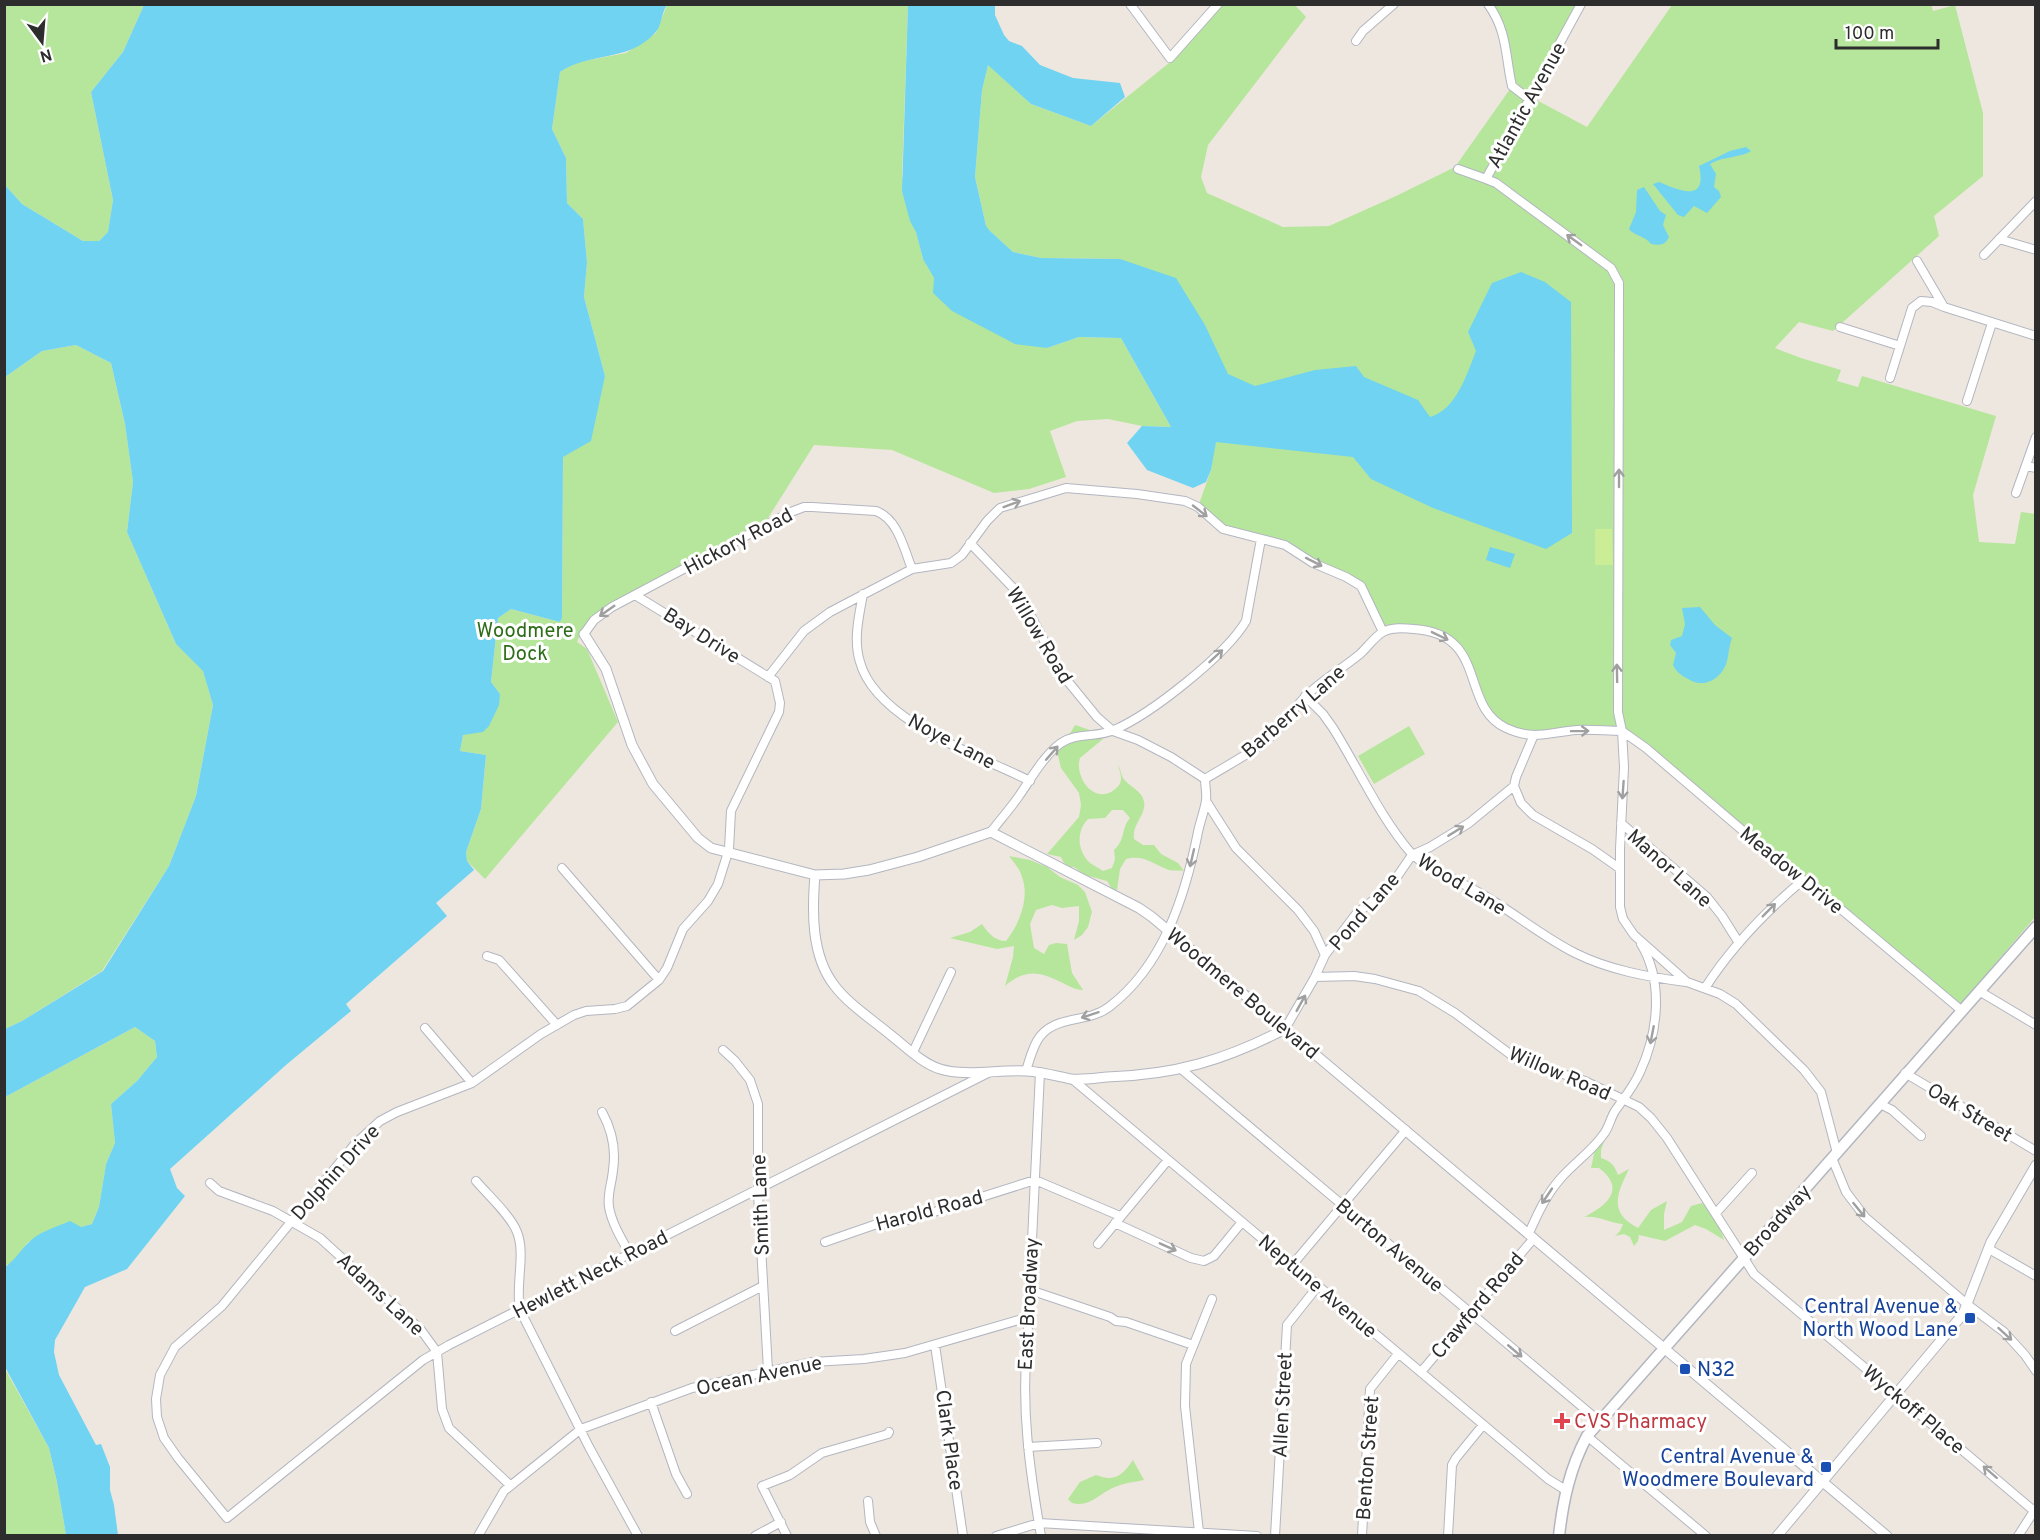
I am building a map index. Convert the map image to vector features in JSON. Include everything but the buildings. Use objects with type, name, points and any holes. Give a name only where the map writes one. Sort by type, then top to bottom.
[{"type":"main road","name":"Broadway","points":[[1559,1536],[1575,1459],[1587,1436],[2036,927]]},
{"type":"street","points":[[1130,4],[1170,58],[1218,4]]},
{"type":"street","points":[[1356,41],[1363,31],[1394,4]]},
{"type":"street","points":[[1488,4],[1506,42],[1512,86],[1529,99]]},
{"type":"street","name":"Atlantic Avenue","points":[[1458,169],[1486,179],[1581,4]]},
{"type":"street","name":"Crawford Road","points":[[1421,1372],[1531,1236],[1544,1200],[1562,1177],[1602,1137],[1613,1114],[1640,1074],[1652,1037],[1656,1006],[1654,977],[1645,952],[1623,919],[1620,907],[1619,868],[1624,766],[1622,731],[1618,712],[1620,297],[1617,279],[1611,268],[1593,254],[1496,183],[1486,179]]},
{"type":"street","points":[[1984,255],[2036,201]]},
{"type":"street","points":[[1999,239],[2036,250]]},
{"type":"street","points":[[1917,261],[1944,307]]},
{"type":"street","points":[[1890,378],[1912,308],[1921,301],[1932,302],[2036,336]]},
{"type":"street","points":[[1967,401],[1992,323]]},
{"type":"street","points":[[1840,327],[1900,346]]},
{"type":"street","points":[[2016,493],[2036,437]]},
{"type":"street","points":[[2025,466],[2036,468]]},
{"type":"street","points":[[768,676],[804,631],[830,612],[912,569],[951,562],[962,555],[987,521],[1000,508],[1075,487],[1185,501],[1198,507],[1223,529],[1275,541],[1313,563],[1356,582],[1365,593],[1383,632],[1400,628],[1419,629],[1453,642],[1468,662],[1482,703],[1489,716],[1507,729],[1533,737],[1577,730],[1622,731]]},
{"type":"street","name":"Hickory Road","points":[[584,634],[594,620],[612,607],[804,507],[876,511],[885,514],[893,525],[912,569]]},
{"type":"street","points":[[584,634],[606,669],[632,745],[654,784],[698,838],[711,848],[815,875],[844,874],[918,857],[991,832],[1059,744],[1077,737],[1113,731],[1150,709],[1184,684],[1219,654],[1241,629],[1249,613],[1261,539]]},
{"type":"street","name":"Willow Road","points":[[970,543],[1020,595],[1061,673],[1113,731],[1138,740],[1171,757],[1205,779]]},
{"type":"street","name":"Noye Lane","points":[[863,594],[857,650],[863,672],[873,687],[897,711],[925,732],[1030,781]]},
{"type":"street","name":"Bay Drive","points":[[635,595],[768,676]]},
{"type":"street","name":"Barberry Lane","points":[[1205,779],[1267,740],[1305,696],[1360,654],[1383,632]]},
{"type":"street","name":"Dolphin Drive","points":[[219,1509],[164,1438],[157,1417],[157,1387],[164,1365],[175,1347],[222,1306],[343,1156],[374,1125],[397,1112],[472,1083],[525,1044],[557,1024],[586,1011],[627,1006],[659,980],[667,968],[683,929],[714,892],[728,853],[731,811],[778,712],[778,690],[775,681],[768,676]]},
{"type":"street","name":"Wood Lane","points":[[1305,696],[1333,728],[1387,821],[1412,855],[1481,893],[1534,929],[1576,953],[1607,966],[1687,982]]},
{"type":"street","name":"Meadow Drive","points":[[1622,731],[1646,748],[1961,1010]]},
{"type":"street","points":[[1533,737],[1514,786],[1521,803],[1533,815],[1592,849],[1619,868]]},
{"type":"street","points":[[1026,1071],[1036,1042],[1048,1028],[1106,1009],[1124,995],[1149,965],[1167,929],[1187,879],[1206,801],[1205,779]]},
{"type":"street","name":"Pond Lane","points":[[1285,1029],[1325,955],[1356,914],[1390,887],[1412,855],[1430,847],[1469,823],[1514,786]]},
{"type":"street","points":[[1206,801],[1236,848],[1298,910],[1314,931],[1325,955]]},
{"type":"street","name":"Manor Lane","points":[[1621,823],[1707,897],[1722,916],[1738,943]]},
{"type":"street","name":"Woodmere Boulevard","points":[[991,832],[1139,908],[1167,929],[1887,1536]]},
{"type":"street","points":[[562,868],[659,980]]},
{"type":"street","points":[[815,875],[813,909],[816,936],[828,976],[851,1002],[913,1052],[940,1069],[1040,1072],[1072,1079],[1148,1075],[1181,1069],[1233,1054],[1285,1029]]},
{"type":"street","points":[[1705,988],[1738,943],[1774,904],[1803,880]]},
{"type":"street","points":[[1634,935],[1687,982],[1705,988],[1736,1004],[1814,1081],[1826,1106],[1835,1156],[1846,1192],[1865,1217],[1968,1305],[2004,1332],[2017,1345],[2036,1371]]},
{"type":"street","points":[[488,956],[498,960],[557,1024]]},
{"type":"street","points":[[913,1052],[951,972]]},
{"type":"street","name":"Willow Road","points":[[1315,977],[1354,976],[1395,982],[1419,991],[1455,1013],[1518,1059],[1585,1081],[1639,1107],[1667,1138],[1743,1258]]},
{"type":"street","points":[[1978,991],[2036,1025]]},
{"type":"street","points":[[425,1028],[472,1083]]},
{"type":"street","name":"Smith Lane","points":[[723,1050],[750,1080],[756,1098],[758,1189],[768,1371]]},
{"type":"street","name":"Burton Avenue","points":[[1181,1069],[1599,1421]]},
{"type":"street","name":"Hewlett Neck Road","points":[[219,1509],[227,1518],[369,1402],[423,1360],[437,1352],[992,1071]]},
{"type":"street","name":"East Broadway","points":[[1040,1072],[1024,1412],[1035,1506],[1041,1536]]},
{"type":"street","name":"Oak Street","points":[[1905,1073],[2036,1150]]},
{"type":"street","name":"Neptune Avenue","points":[[1072,1079],[1483,1425],[1548,1479],[1567,1491]]},
{"type":"street","points":[[1880,1104],[1892,1110],[1921,1136]]},
{"type":"street","points":[[602,1112],[611,1130],[614,1151],[614,1169],[609,1194],[610,1211],[616,1230],[630,1254]]},
{"type":"street","points":[[1293,1264],[1406,1130]]},
{"type":"street","points":[[1098,1244],[1168,1160]]},
{"type":"street","points":[[1777,1536],[1954,1328],[1968,1305],[1994,1236],[2036,1165]]},
{"type":"street","points":[[1716,1213],[1752,1173]]},
{"type":"street","points":[[1035,1180],[1191,1258],[1204,1261],[1214,1256],[1242,1222]]},
{"type":"street","name":"Harold Road","points":[[825,1242],[874,1225],[912,1219],[1035,1180]]},
{"type":"street","points":[[476,1181],[517,1232],[520,1247],[517,1295],[520,1310],[638,1536]]},
{"type":"street","name":"Adams Lane","points":[[210,1183],[222,1192],[252,1202],[291,1220],[320,1238],[421,1330],[437,1352],[442,1409],[449,1428],[510,1485]]},
{"type":"street","points":[[1989,1249],[2036,1276]]},
{"type":"street","name":"Wyckoff Place","points":[[1743,1258],[1754,1274],[2035,1509]]},
{"type":"street","points":[[675,1331],[763,1286]]},
{"type":"street","name":"Allen Street","points":[[1275,1536],[1287,1325],[1318,1286]]},
{"type":"street","points":[[1030,1290],[1116,1321],[1126,1322],[1193,1345]]},
{"type":"street","points":[[1199,1532],[1185,1407],[1186,1364],[1212,1299]]},
{"type":"street","name":"Ocean Avenue","points":[[478,1536],[510,1485],[581,1429],[693,1388],[813,1362],[893,1356],[1029,1317]]},
{"type":"street","name":"Clark Place","points":[[935,1345],[963,1536]]},
{"type":"street","name":"Benton Street","points":[[1362,1536],[1370,1389],[1398,1354]]},
{"type":"street","points":[[651,1402],[676,1474],[687,1494]]},
{"type":"street","points":[[1449,1536],[1452,1465],[1483,1425]]},
{"type":"street","points":[[787,1536],[762,1486],[790,1475],[822,1453],[889,1432]]},
{"type":"street","points":[[1587,1436],[1706,1536]]},
{"type":"street","points":[[1028,1447],[1097,1443]]},
{"type":"street","points":[[868,1501],[870,1522],[876,1536]]},
{"type":"street","points":[[2018,1536],[2035,1509]]},
{"type":"street","points":[[755,1536],[781,1522]]},
{"type":"street","points":[[996,1536],[1039,1522],[1257,1536]]},
{"type":"green space","name":"Woodmere Dock","points":[[1931,4],[1933,11],[1955,5],[1983,113],[1983,176],[1934,216],[1939,236],[1833,331],[1799,322],[1775,348],[1841,370],[1837,381],[1858,387],[1862,376],[1996,416],[1973,495],[1979,542],[2015,544],[2021,512],[2035,514],[2035,917],[1960,1005],[1622,731],[1529,734],[1507,729],[1489,716],[1462,652],[1443,637],[1419,629],[1383,632],[1356,582],[1275,541],[1235,533],[1198,507],[1211,470],[1215,442],[1120,259],[1041,258],[1013,252],[989,230],[926,264],[934,278],[1047,348],[1079,337],[1121,338],[1171,427],[1142,426],[1108,419],[1077,421],[1050,431],[1066,477],[1029,489],[994,493],[892,450],[814,445],[763,526],[615,603],[583,627],[577,642],[587,649],[618,722],[485,879],[467,861],[466,852],[481,809],[486,755],[460,751],[463,735],[500,694],[491,682],[498,618],[511,609],[560,622],[562,618],[563,457],[605,376],[584,297],[587,262],[583,219],[567,203],[566,158],[552,129],[560,72],[573,63],[626,53],[656,33],[667,5],[908,5],[902,176],[923,259],[986,226],[975,177],[982,90],[988,64],[1031,104],[1091,126],[1169,63],[1220,5],[1295,5],[1306,17],[1208,145],[1201,177],[1207,193],[1283,227],[1329,226],[1455,167],[1510,89],[1510,55],[1505,28],[1491,5],[1578,5],[1529,96],[1587,127],[1672,5]]},
{"type":"green space","points":[[5,5],[144,5],[123,52],[91,92],[113,200],[108,232],[99,241],[83,241],[22,204],[5,185]]},
{"type":"green space","points":[[76,345],[111,363],[125,424],[133,482],[127,532],[176,644],[203,670],[213,705],[196,796],[169,866],[102,971],[22,1021],[5,1029],[5,377],[42,351]]},
{"type":"green space","points":[[1595,529],[1612,529],[1613,565],[1595,565]]},
{"type":"green space","points":[[1075,725],[1090,730],[1103,739],[1080,758],[1080,773],[1087,787],[1099,794],[1107,794],[1114,790],[1121,780],[1118,764],[1123,778],[1143,798],[1144,808],[1134,831],[1134,839],[1143,845],[1154,845],[1161,854],[1178,863],[1184,871],[1169,870],[1144,859],[1126,859],[1120,869],[1117,890],[1112,889],[1107,881],[1085,875],[1074,867],[1066,867],[1061,857],[1047,854],[1079,817],[1081,805],[1079,793],[1061,768],[1057,751],[1061,740],[1071,732]],"holes":[[[1112,810],[1123,810],[1130,818],[1114,850],[1115,859],[1112,868],[1103,871],[1090,863],[1083,853],[1080,847],[1081,829],[1088,819],[1105,818]]]},
{"type":"green space","points":[[1409,726],[1425,754],[1374,784],[1358,756]]},
{"type":"green space","points":[[1009,856],[1030,860],[1047,867],[1060,877],[1078,885],[1085,892],[1092,912],[1088,927],[1074,940],[1079,921],[1079,906],[1062,908],[1052,905],[1036,910],[1030,924],[1034,948],[1044,954],[1049,945],[1067,944],[1072,973],[1083,990],[1075,989],[1053,978],[1032,973],[1012,980],[1005,986],[1014,946],[997,949],[950,938],[970,932],[982,924],[998,940],[1006,941],[1011,935],[1022,911],[1025,894],[1021,874]]},
{"type":"green space","points":[[135,1027],[155,1041],[157,1057],[137,1081],[111,1104],[115,1143],[106,1164],[99,1207],[92,1224],[28,1242],[14,1261],[5,1266],[5,1097]]},
{"type":"green space","points":[[1604,1142],[1601,1158],[1612,1164],[1618,1175],[1629,1169],[1621,1187],[1618,1202],[1622,1216],[1629,1222],[1638,1228],[1651,1210],[1667,1201],[1664,1230],[1682,1222],[1691,1206],[1702,1203],[1716,1220],[1724,1240],[1695,1225],[1665,1241],[1639,1235],[1634,1246],[1630,1237],[1624,1234],[1615,1236],[1623,1224],[1584,1217],[1600,1208],[1612,1190],[1612,1183],[1607,1176],[1599,1168],[1591,1168],[1595,1149]]},
{"type":"green space","points":[[4,1367],[49,1448],[66,1535],[5,1535]]},
{"type":"green space","points":[[1133,1460],[1144,1480],[1110,1489],[1084,1503],[1072,1503],[1068,1499],[1080,1482],[1096,1475],[1113,1478],[1121,1474]]},
{"type":"water","points":[[144,5],[667,5],[657,31],[644,43],[620,53],[571,66],[560,72],[552,129],[566,158],[567,203],[583,219],[587,262],[584,297],[605,376],[591,441],[563,457],[562,618],[560,622],[511,609],[498,618],[491,682],[500,694],[499,705],[489,726],[483,732],[463,735],[460,751],[486,755],[481,809],[466,852],[467,861],[474,870],[436,903],[447,916],[346,1004],[351,1011],[286,1065],[170,1169],[177,1188],[185,1196],[127,1269],[85,1287],[55,1340],[54,1352],[59,1375],[96,1445],[101,1444],[110,1467],[110,1490],[118,1535],[66,1535],[49,1448],[5,1367],[5,1267],[32,1239],[42,1233],[70,1221],[81,1227],[92,1224],[99,1207],[106,1164],[115,1143],[111,1104],[137,1081],[157,1057],[155,1041],[135,1027],[5,1097],[5,1029],[103,971],[169,866],[196,796],[213,705],[203,671],[176,644],[127,532],[133,482],[125,424],[111,363],[76,345],[42,351],[5,377],[5,185],[22,204],[83,241],[99,241],[108,232],[113,200],[91,92],[123,52]]},
{"type":"water","points":[[908,5],[995,5],[995,15],[1004,35],[1009,41],[1022,46],[1040,65],[1073,78],[1120,83],[1125,97],[1091,126],[1031,104],[988,65],[982,90],[975,177],[986,226],[1013,252],[1041,258],[1120,259],[1176,278],[1205,325],[1228,374],[1255,386],[1315,370],[1356,366],[1364,377],[1418,400],[1430,417],[1447,407],[1464,380],[1476,351],[1468,332],[1492,283],[1521,272],[1545,282],[1571,302],[1572,533],[1546,549],[1433,508],[1371,479],[1353,457],[1216,442],[1211,470],[1206,482],[1193,488],[1147,470],[1127,443],[1142,426],[1171,427],[1121,338],[1079,337],[1047,348],[1015,344],[952,311],[933,293],[934,278],[923,259],[902,191]]},
{"type":"water","points":[[1746,147],[1751,151],[1710,164],[1716,174],[1714,187],[1719,191],[1721,197],[1707,213],[1694,206],[1684,217],[1678,215],[1653,184],[1659,182],[1682,190],[1695,190],[1701,178],[1699,166],[1730,151]]},
{"type":"water","points":[[1644,187],[1660,211],[1666,215],[1663,225],[1669,237],[1662,244],[1651,244],[1629,229],[1636,212],[1637,190]]},
{"type":"water","points":[[1490,547],[1515,554],[1510,568],[1486,560]]},
{"type":"water","points":[[1700,607],[1715,625],[1732,638],[1722,672],[1713,680],[1702,683],[1682,676],[1676,670],[1673,665],[1676,653],[1670,645],[1671,640],[1682,636],[1685,624],[1682,608]]},
{"type":"place","name":"Central Avenue & North Wood Lane","points":[[1970,1318]]},
{"type":"place","name":"N32","points":[[1685,1369]]},
{"type":"place","name":"CVS Pharmacy","points":[[1562,1421]]},
{"type":"place","name":"Central Avenue & Woodmere Boulevard","points":[[1826,1467]]}]
